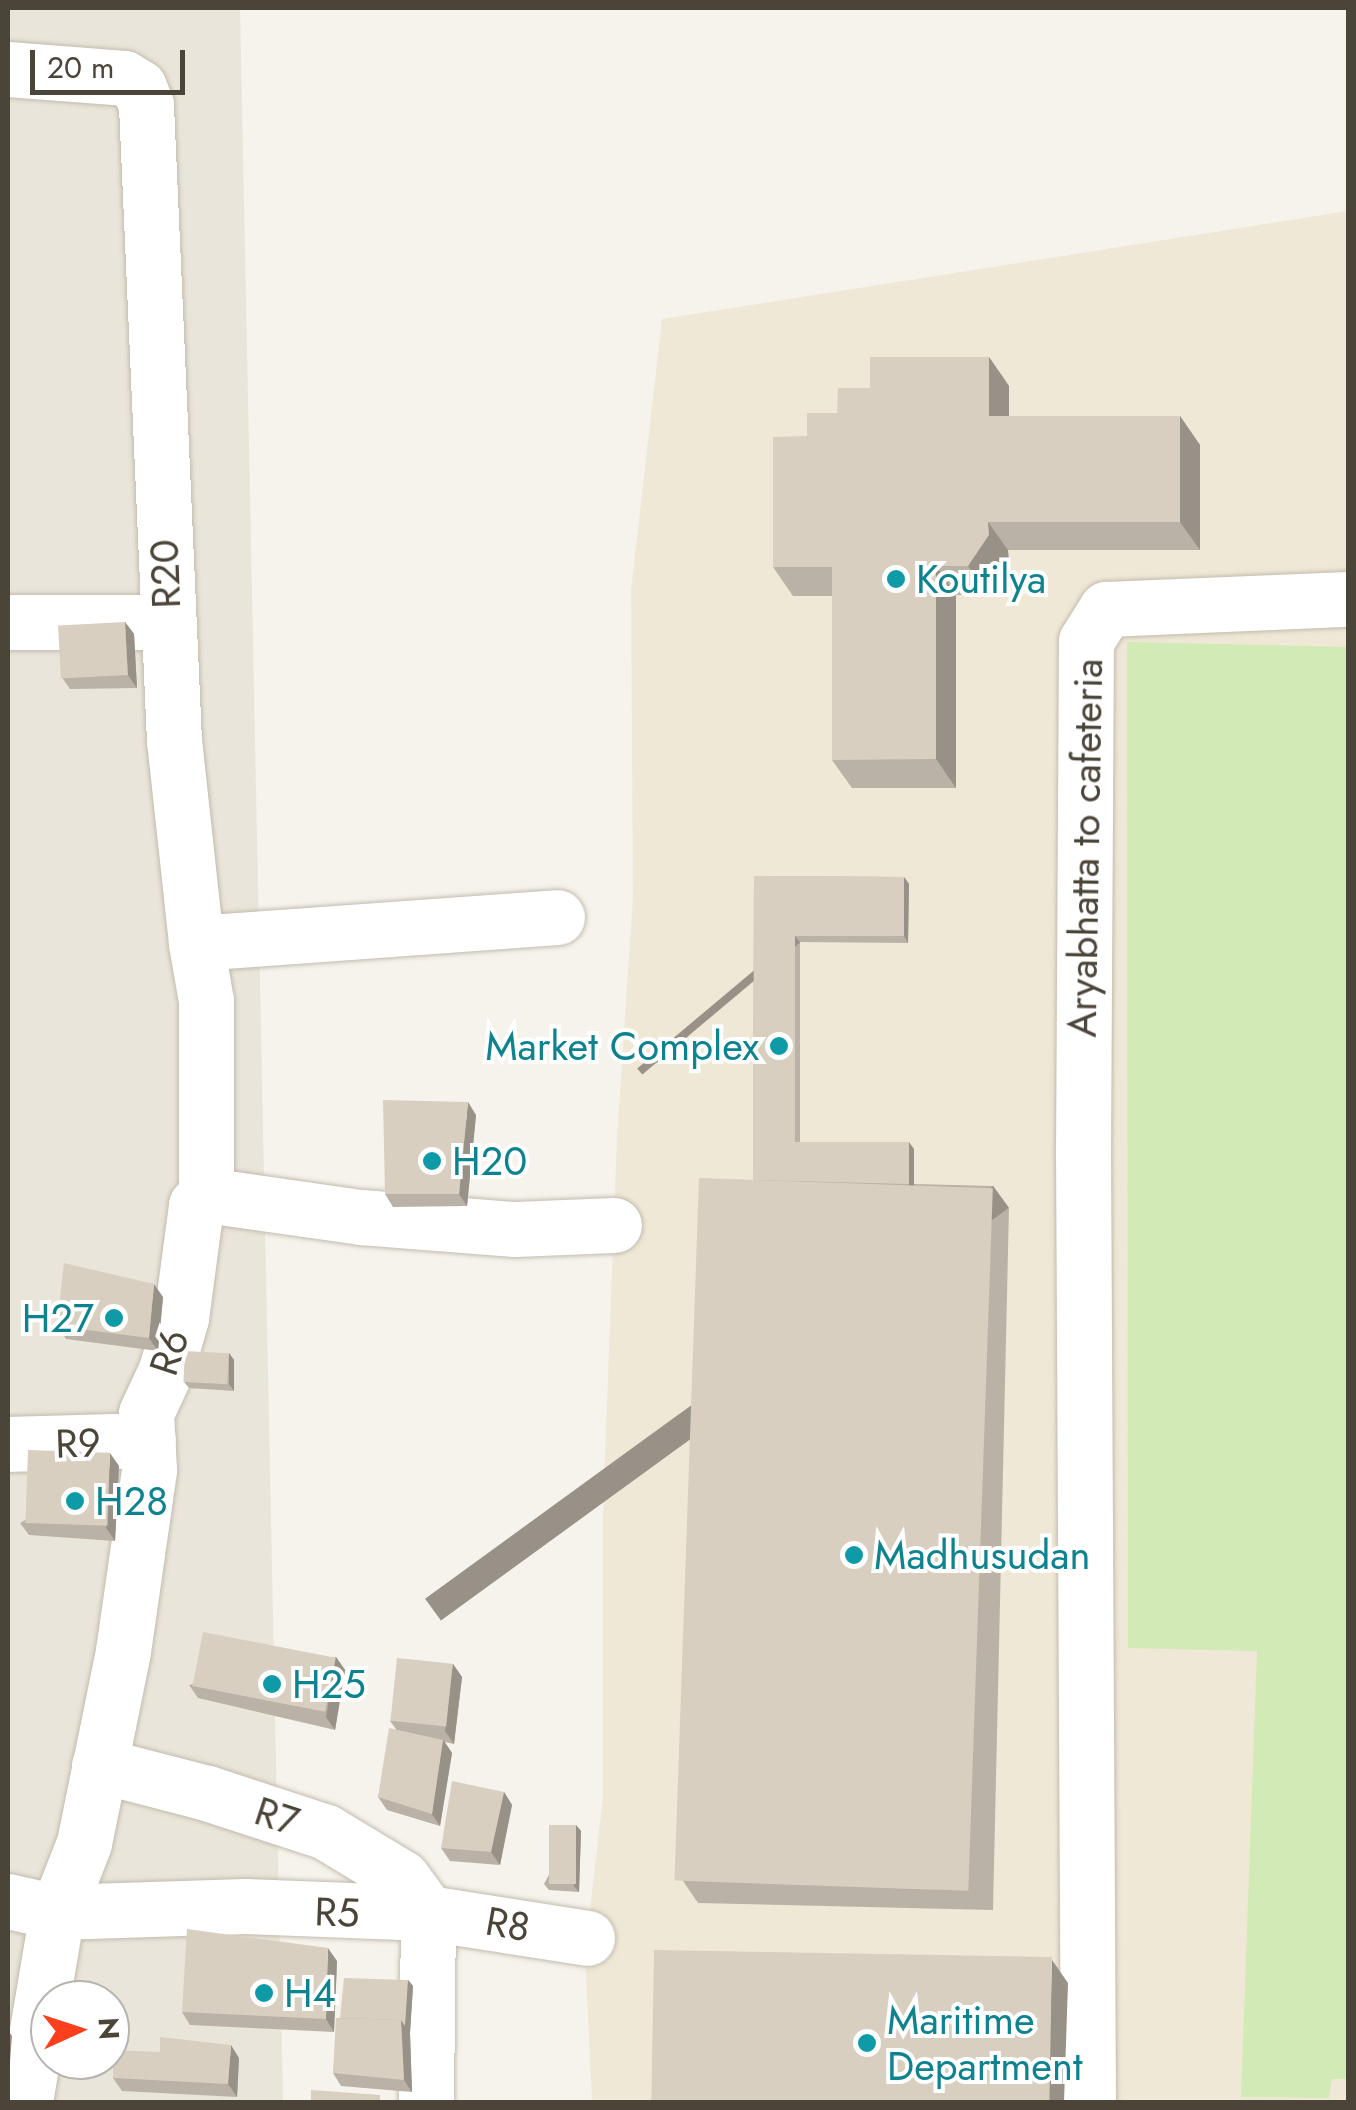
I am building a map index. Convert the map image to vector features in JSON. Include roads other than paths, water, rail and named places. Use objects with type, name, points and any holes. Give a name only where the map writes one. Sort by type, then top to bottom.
[{"type":"street","name":"R20","points":[[8,69],[124,78],[139,87],[146,105],[166,622],[196,943],[206,1001],[206,1195]]},
{"type":"street","name":"Aryabhatta to cafeteria","points":[[1088,2102],[1083,1156],[1086,641],[1106,609],[1348,599]]},
{"type":"street","points":[[8,622],[166,622]]},
{"type":"street","points":[[196,943],[557,918]]},
{"type":"street","points":[[206,1195],[327,1213],[476,1226],[614,1224]]},
{"type":"street","name":"R6","points":[[25,2102],[32,1907],[84,1842],[122,1650],[149,1470],[146,1413],[166,1370],[181,1318],[196,1205],[206,1195]]},
{"type":"street","name":"R9","points":[[8,1444],[148,1440]]},
{"type":"street","name":"R7","points":[[100,1766],[208,1793],[326,1832],[402,1878],[428,1913]]},
{"type":"street","name":"R5","points":[[32,1907],[245,1906],[428,1913]]},
{"type":"street","points":[[426,2102],[428,1913]]},
{"type":"street","name":"R8","points":[[428,1913],[587,1938]]},
{"type":"place","name":"Koutilya","points":[[896,579]]},
{"type":"place","name":"Market Complex","points":[[779,1046]]},
{"type":"place","name":"H20","points":[[432,1161]]},
{"type":"place","name":"H27","points":[[114,1318]]},
{"type":"place","name":"H28","points":[[75,1501]]},
{"type":"place","name":"Madhusudan","points":[[854,1555]]},
{"type":"place","name":"H25","points":[[272,1684]]},
{"type":"place","name":"H4","points":[[264,1993]]},
{"type":"place","name":"Maritime Department","points":[[867,2043]]}]
